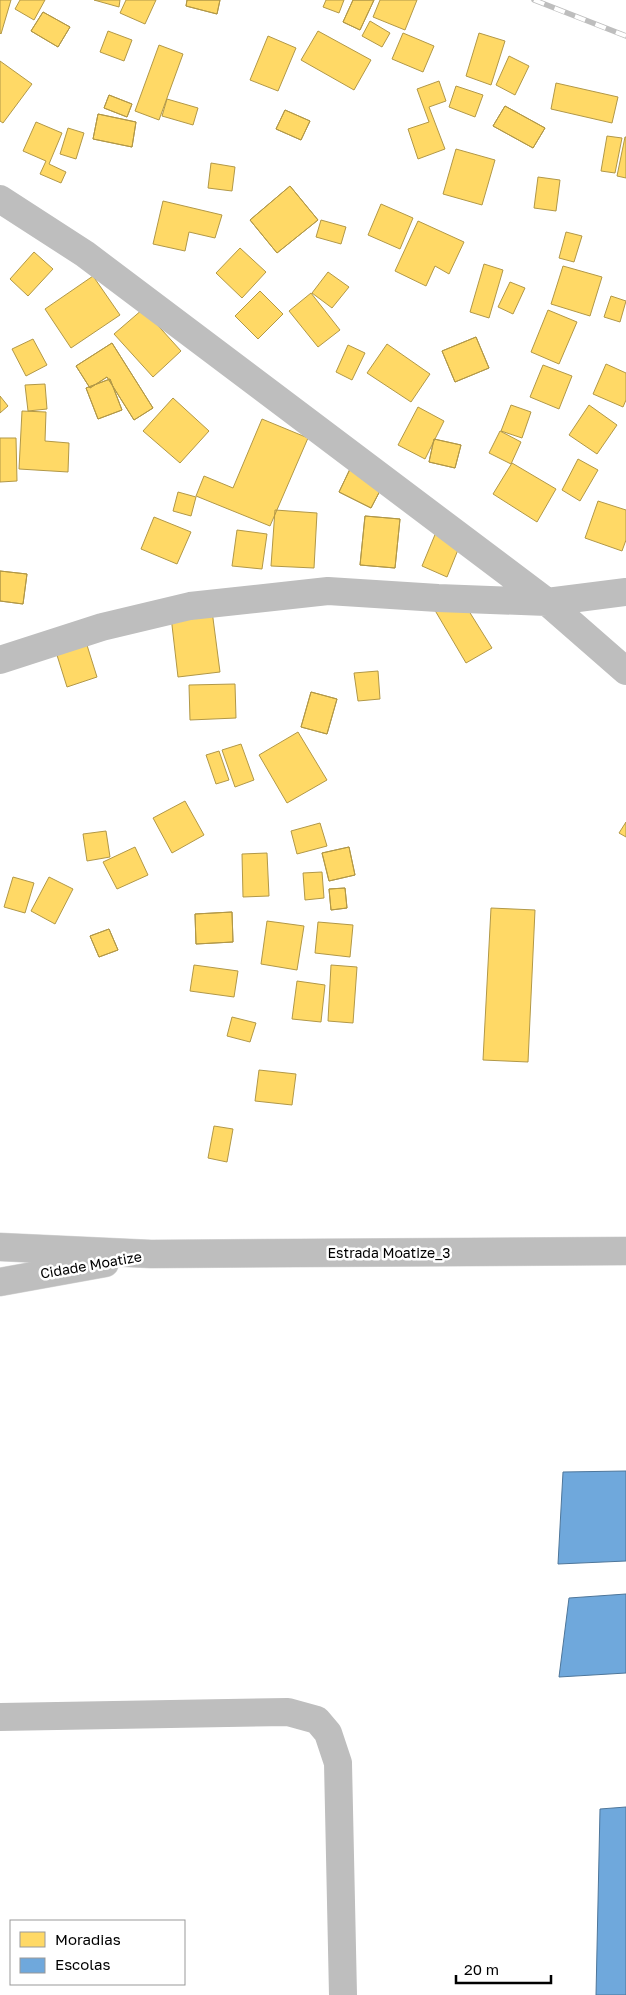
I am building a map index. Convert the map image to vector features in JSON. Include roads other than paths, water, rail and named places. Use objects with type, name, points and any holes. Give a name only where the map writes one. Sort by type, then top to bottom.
[{"type":"main road","points":[[0,199],[85,254],[548,602],[626,671]]},
{"type":"main road","points":[[0,660],[102,628],[190,606],[318,592],[548,602],[626,592]]},
{"type":"main road","name":"Cidade Moatize","points":[[0,1247],[151,1254]]},
{"type":"main road","name":"Estrada Moatize_3","points":[[151,1254],[626,1251]]},
{"type":"main road","name":"Cidade Moatize","points":[[0,1282],[151,1254]]},
{"type":"main road","points":[[0,1717],[288,1712],[317,1720],[328,1733],[338,1763],[343,1995]]},
{"type":"railway","points":[[534,0],[626,36]]}]
